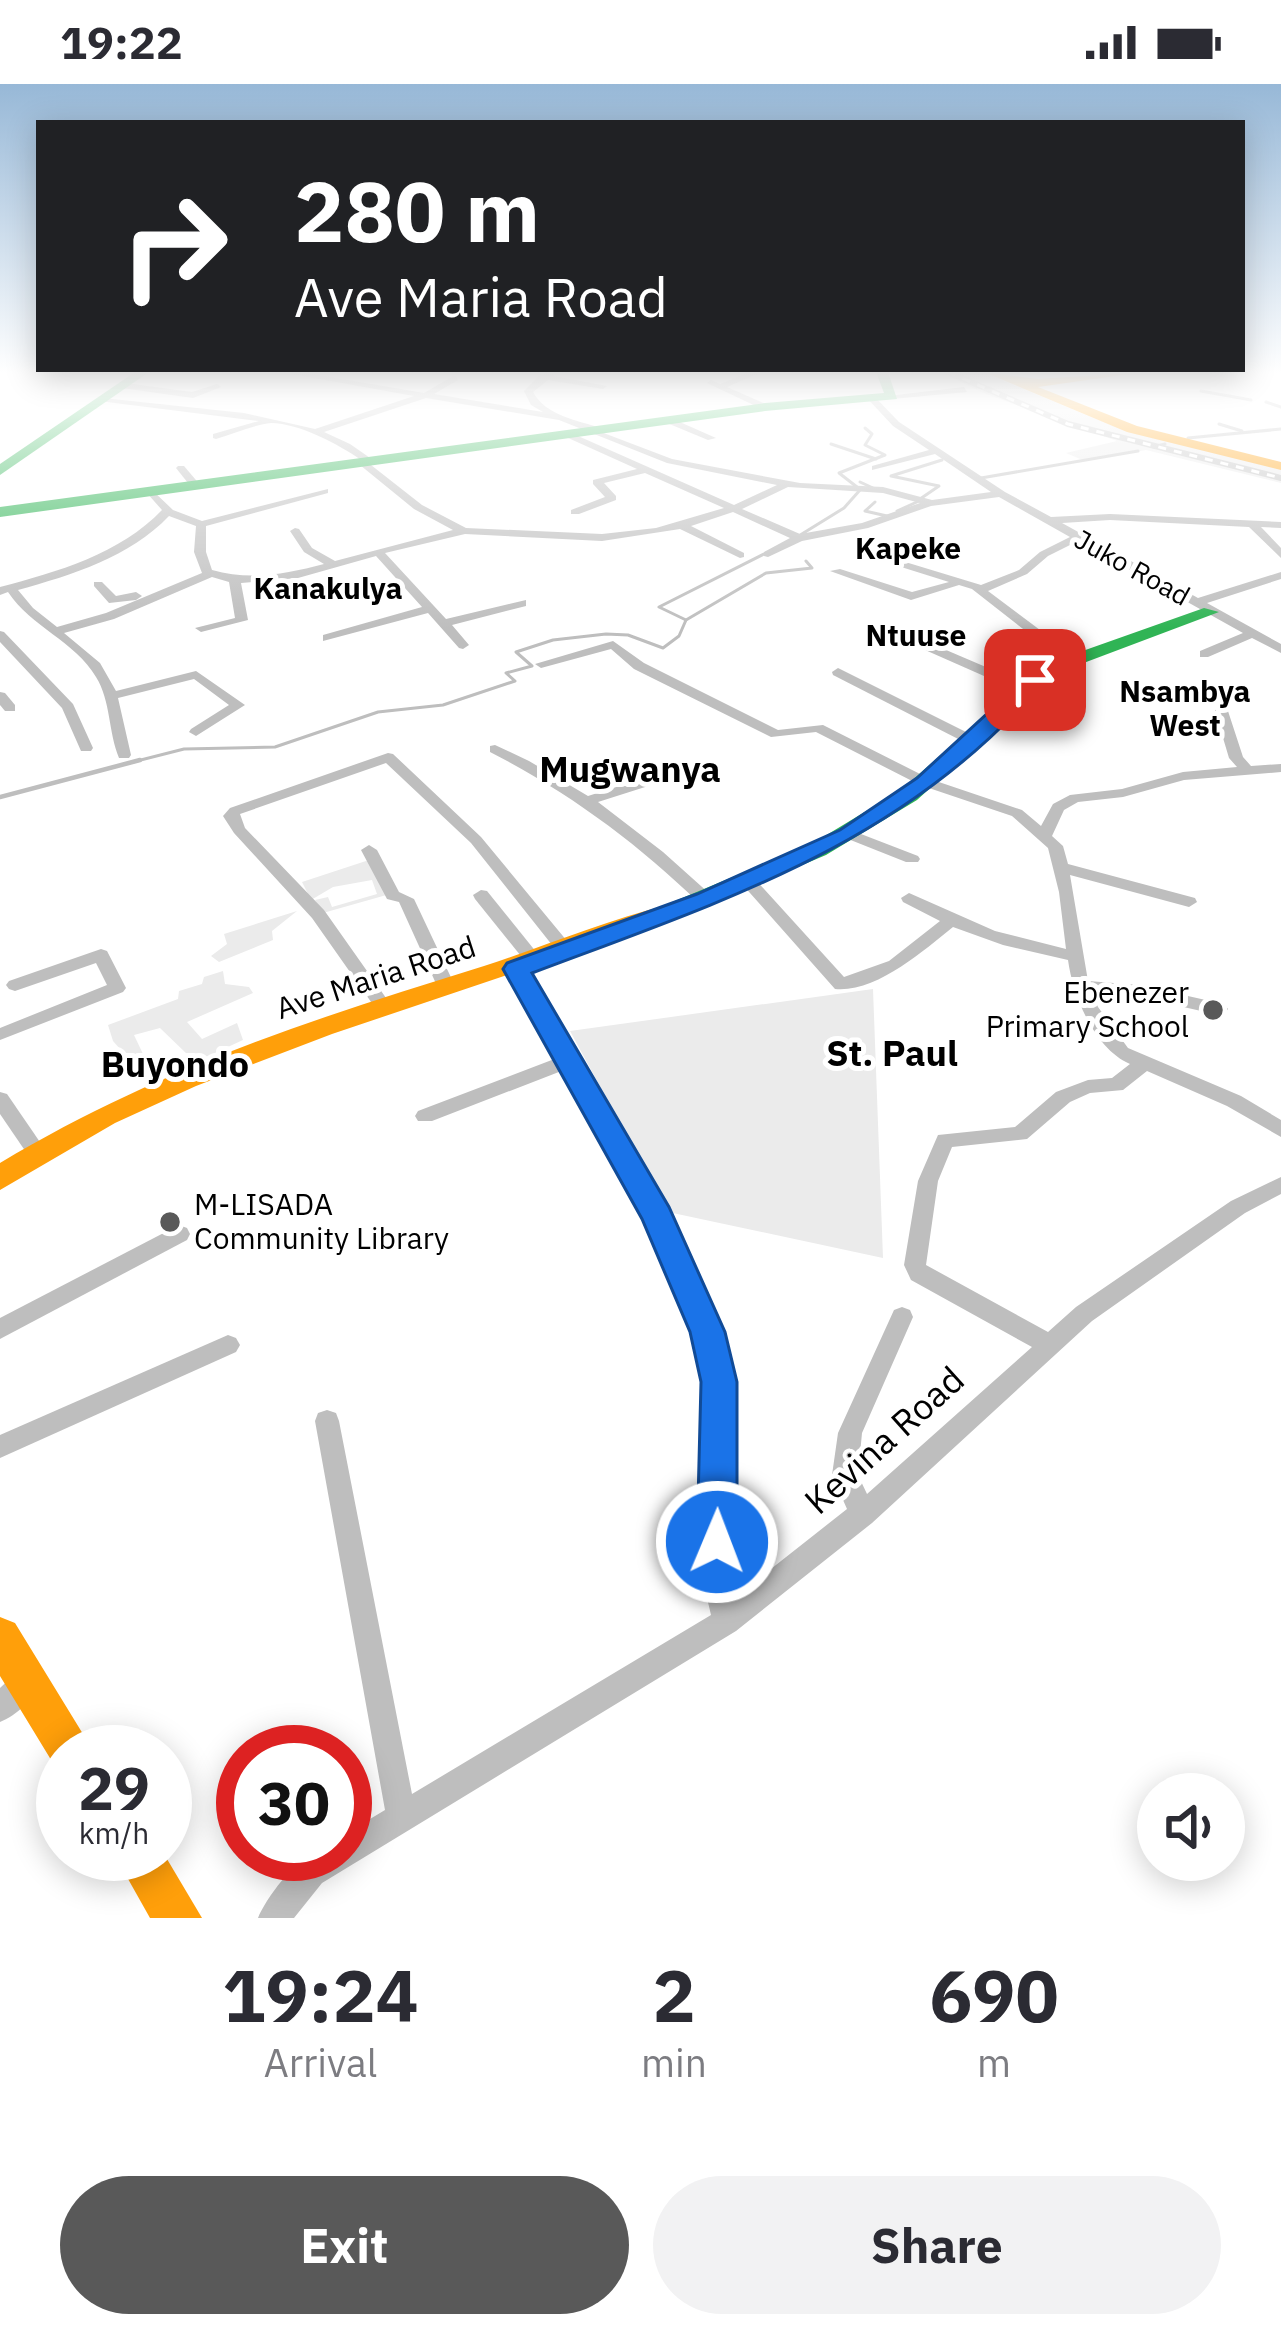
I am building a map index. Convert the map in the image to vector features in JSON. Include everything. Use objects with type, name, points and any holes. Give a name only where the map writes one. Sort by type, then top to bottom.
[{"type":"main road","points":[[0,512],[160,502],[188,477],[400,458]]},
{"type":"main road","points":[[1249,458],[1281,466]]},
{"type":"main road","name":"Ave Maria Road","points":[[0,1178],[116,1110],[201,1072],[382,1005],[566,951],[706,899],[848,835],[925,782],[1025,689],[1082,654],[1203,607]]},
{"type":"main road","points":[[0,1638],[55,1725]]},
{"type":"main road","points":[[154,1881],[178,1918]]},
{"type":"street","points":[[358,458],[418,507],[464,531]]},
{"type":"street","points":[[626,458],[799,538]]},
{"type":"street","points":[[657,458],[827,495],[883,490],[932,502]]},
{"type":"street","points":[[875,468],[903,458]]},
{"type":"street","name":"Juko Road","points":[[947,458],[1076,538],[1281,650]]},
{"type":"street","points":[[575,512],[612,498],[594,484],[645,470]]},
{"type":"street","points":[[54,632],[110,616],[209,574],[234,579],[333,565],[464,531],[601,537],[680,524],[786,484]]},
{"type":"street","points":[[124,755],[111,696],[97,667],[6,589],[97,557],[160,502],[201,524],[324,491]]},
{"type":"street","points":[[768,554],[799,538],[864,526],[932,502],[1000,494]]},
{"type":"street","points":[[1046,520],[1109,517],[1281,525]]},
{"type":"street","points":[[201,524],[200,552],[209,574]]},
{"type":"street","points":[[680,524],[740,555]]},
{"type":"street","points":[[1252,524],[1281,555]]},
{"type":"street","points":[[295,530],[308,550],[333,565]]},
{"type":"street","points":[[980,590],[1023,572],[1076,538]]},
{"type":"street","points":[[378,552],[463,645]]},
{"type":"street","points":[[902,564],[980,590],[1036,633],[1082,654]]},
{"type":"street","points":[[836,571],[911,596],[958,584]]},
{"type":"street","points":[[1203,607],[1281,574]]},
{"type":"street","points":[[201,628],[242,620],[234,579]]},
{"type":"street","points":[[98,584],[113,600],[158,592]]},
{"type":"street","points":[[443,624],[522,603]]},
{"type":"street","points":[[327,638],[430,609]]},
{"type":"street","points":[[1204,654],[1252,634]]},
{"type":"street","points":[[0,635],[68,707],[86,748]]},
{"type":"street","points":[[911,639],[1025,689]]},
{"type":"street","points":[[542,664],[611,645],[639,666],[776,734],[818,728],[925,782],[1012,809],[1055,846],[1080,986],[1114,1044],[1142,1065],[1234,1102],[1281,1130]]},
{"type":"street","points":[[838,672],[971,740]]},
{"type":"street","points":[[111,696],[196,675],[238,705],[196,732]]},
{"type":"street","points":[[1222,711],[1236,758],[1247,770]]},
{"type":"street","points":[[495,749],[548,775],[586,801],[706,899]]},
{"type":"street","points":[[382,1005],[318,914],[239,830],[231,816],[235,812],[389,758],[476,841],[566,951]]},
{"type":"street","points":[[1045,836],[1058,807],[1075,798],[1123,793],[1164,779],[1281,768]]},
{"type":"street","points":[[586,801],[681,771]]},
{"type":"street","points":[[848,835],[912,859]]},
{"type":"street","points":[[369,850],[393,895],[406,899],[447,988]]},
{"type":"street","points":[[1060,867],[1189,902]]},
{"type":"street","points":[[748,881],[841,985],[895,965],[950,921]]},
{"type":"street","points":[[481,896],[525,966],[567,1061],[677,1255],[714,1353],[720,1423],[716,1581],[726,1622]]},
{"type":"street","points":[[909,898],[950,921],[1014,946],[1074,956]]},
{"type":"street","points":[[1,1029],[118,988],[101,955],[15,986]]},
{"type":"street","points":[[1080,986],[1219,1009]]},
{"type":"street","points":[[425,1116],[567,1061]]},
{"type":"street","points":[[1048,1345],[919,1274],[915,1265],[930,1172],[944,1141],[1020,1134],[1042,1110],[1070,1093],[1099,1082],[1116,1085],[1142,1065]]},
{"type":"street","points":[[0,1099],[37,1154]]},
{"type":"street","name":"Kevina Road","points":[[372,1836],[726,1622],[862,1514],[1084,1314],[1238,1207],[1281,1185]]},
{"type":"street","points":[[0,1329],[179,1234]]},
{"type":"street","points":[[862,1514],[845,1475],[850,1433],[902,1317]]},
{"type":"street","points":[[0,1448],[228,1346]]},
{"type":"street","points":[[327,1421],[402,1819]]},
{"type":"street","points":[[0,1708],[28,1682]]},
{"type":"street","name":"Kevina Road","points":[[274,1918],[304,1881]]},
{"type":"shaded area","points":[[1177,458],[1238,458],[1281,469],[1281,483]]},
{"type":"shaded area","points":[[369,860],[390,894],[323,913],[315,900],[328,897],[332,907],[377,894],[372,880],[333,887],[311,900],[302,882]]},
{"type":"shaded area","points":[[297,911],[272,931],[273,940],[219,962],[211,956],[227,944],[224,934]]},
{"type":"shaded area","points":[[223,971],[225,984],[249,987],[253,993],[187,1022],[202,1039],[237,1023],[243,1040],[167,1075],[159,1071],[187,1054],[160,1028],[134,1035],[143,1054],[129,1059],[113,1041],[108,1025],[178,999],[179,991]]},
{"type":"shaded area","points":[[873,989],[883,1258],[668,1212],[570,1031]]},
{"type":"waterway","points":[[981,478],[1100,458]]},
{"type":"waterway","points":[[857,487],[839,473],[875,459]]},
{"type":"waterway","points":[[920,499],[939,486],[891,476],[942,460]]},
{"type":"waterway","points":[[860,482],[873,488]]},
{"type":"waterway","points":[[797,537],[844,508],[860,490]]},
{"type":"waterway","points":[[897,511],[919,501]]},
{"type":"waterway","points":[[875,502],[865,511],[887,516]]},
{"type":"waterway","points":[[686,620],[659,607],[766,553]]},
{"type":"waterway","points":[[686,620],[766,573],[812,568],[806,561]]},
{"type":"waterway","points":[[129,763],[184,749],[275,747],[378,712],[443,705],[515,681],[506,673],[532,666],[516,652],[553,640],[606,634],[628,635],[663,648],[679,636],[686,620]]},
{"type":"waterway","points":[[0,797],[140,760]]},
{"type":"railway","points":[[1200,458],[1281,478]]},
{"type":"traffic: fast","points":[[0,471],[19,458]]},
{"type":"traffic: fast","points":[[0,512],[396,458]]},
{"type":"traffic: fast","points":[[667,913],[818,850],[909,795],[1050,669],[1210,612]]},
{"type":"traffic: slow","points":[[1247,458],[1281,466]]},
{"type":"traffic: slow","points":[[0,1178],[104,1116],[186,1079],[322,1027],[667,913]]},
{"type":"traffic: slow","points":[[0,1638],[55,1725]]},
{"type":"traffic: slow","points":[[154,1881],[178,1918]]},
{"type":"place","name":"Ebenezer Primary School","points":[[1213,1010]]},
{"type":"place","name":"M-LISADA Community Library","points":[[170,1222]]},
{"type":"district","name":"Kapeke","points":[[908,549]]},
{"type":"district","name":"Kanakulya","points":[[328,589]]},
{"type":"district","name":"Ntuuse","points":[[916,636]]},
{"type":"district","name":"Nsambya West","points":[[1185,709]]},
{"type":"district","name":"Mugwanya","points":[[630,769]]},
{"type":"district","name":"St. Paul","points":[[892,1053]]},
{"type":"district","name":"Buyondo","points":[[175,1064]]},
{"type":"route","points":[[717,1542],[719,1382],[707,1332],[657,1216],[516,969],[706,899],[848,835],[925,782],[1035,680]]}]
